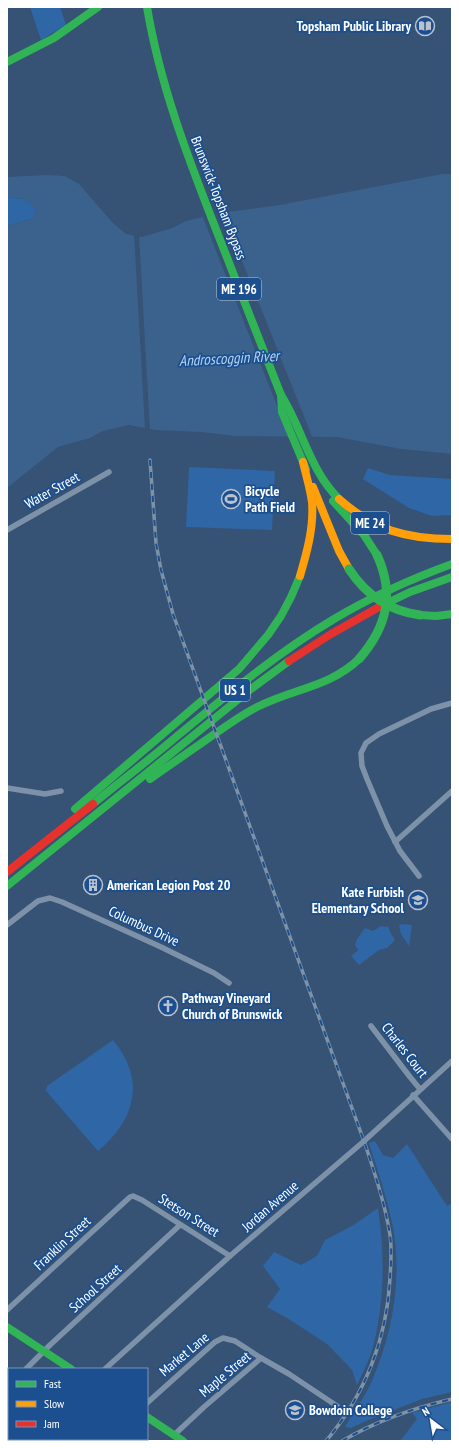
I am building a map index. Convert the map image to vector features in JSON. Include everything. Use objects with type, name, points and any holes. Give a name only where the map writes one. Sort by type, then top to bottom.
[{"type":"main road","points":[[7,62],[34,50],[81,21],[98,7]]},
{"type":"main road","name":"Brunswick-Topsham Bypass","points":[[147,7],[153,42],[164,87],[198,183],[281,395]]},
{"type":"main road","name":"ME 196","points":[[281,395],[291,410],[313,462]]},
{"type":"main road","name":"ME 196","points":[[281,395],[282,412],[303,462]]},
{"type":"main road","points":[[38,847],[58,824],[239,669],[271,632],[292,596],[310,542],[312,520],[311,499],[303,462]]},
{"type":"main road","name":"ME 24","points":[[303,462],[339,551],[349,570],[361,585],[380,601],[402,612],[420,616],[452,614]]},
{"type":"main road","points":[[126,790],[141,785],[241,716],[255,708],[275,699],[329,681],[346,671],[360,659],[371,646],[382,624],[385,611],[387,597],[383,566],[370,542],[325,490],[315,474],[313,462]]},
{"type":"main road","name":"ME 24","points":[[313,462],[327,485],[336,496],[350,509],[371,523],[397,534],[425,539],[452,539]]},
{"type":"main road","name":"US 1","points":[[7,872],[299,641],[377,595],[452,564]]},
{"type":"main road","name":"US 1","points":[[7,886],[275,671],[311,646],[367,613],[452,577]]},
{"type":"main road","points":[[7,1327],[69,1368]]},
{"type":"main road","points":[[148,1419],[183,1441]]},
{"type":"street","name":"Water Street","points":[[7,530],[109,472]]},
{"type":"street","points":[[419,876],[404,857],[395,842],[364,773],[361,759],[363,747],[366,743],[379,734],[431,709],[452,703]]},
{"type":"street","points":[[7,788],[45,794],[61,791]]},
{"type":"street","points":[[395,842],[452,791]]},
{"type":"street","name":"Columbus Drive","points":[[7,925],[38,901],[50,898],[132,934],[214,973],[229,983]]},
{"type":"street","name":"Charles Court","points":[[371,1026],[406,1073],[420,1088]]},
{"type":"street","name":"Jordan Avenue","points":[[106,1368],[230,1256],[363,1142],[420,1088],[452,1061]]},
{"type":"street","points":[[413,1095],[452,1139]]},
{"type":"street","name":"Stetson Street","points":[[133,1196],[230,1256]]},
{"type":"street","name":"Franklin Street","points":[[7,1310],[130,1197],[133,1196]]},
{"type":"street","name":"School Street","points":[[27,1368],[180,1225]]},
{"type":"street","name":"Market Lane","points":[[148,1402],[215,1342],[224,1338],[235,1341],[261,1358]]},
{"type":"street","name":"Maple Street","points":[[174,1435],[261,1358],[337,1406]]},
{"type":"shaded area","points":[[30,7],[60,7],[66,25],[41,40]]},
{"type":"shaded area","points":[[7,197],[24,199],[35,206],[36,215],[31,219],[7,226]]},
{"type":"shaded area","name":"Bicycle Path Field","points":[[189,467],[275,471],[272,530],[186,527]]},
{"type":"shaded area","points":[[368,468],[390,475],[452,479],[452,515],[432,516],[409,508],[363,479]]},
{"type":"shaded area","points":[[401,924],[412,925],[409,946],[401,934],[399,926]]},
{"type":"shaded area","points":[[381,926],[388,926],[395,940],[387,948],[379,950],[359,965],[351,956],[358,950],[355,945],[357,939],[365,928],[373,931]]},
{"type":"shaded area","points":[[113,1040],[123,1055],[130,1070],[133,1084],[132,1098],[128,1112],[121,1126],[111,1139],[98,1151],[46,1091],[47,1086]]},
{"type":"shaded area","points":[[375,1141],[383,1155],[393,1158],[407,1144],[447,1206],[452,1203],[452,1392],[422,1399],[351,1428],[345,1427],[371,1383],[379,1364],[390,1324],[396,1283],[395,1242],[392,1222],[369,1143]]},
{"type":"shaded area","points":[[378,1208],[383,1262],[379,1315],[372,1351],[357,1385],[352,1370],[327,1344],[267,1307],[280,1289],[263,1266],[274,1252],[301,1265],[317,1256],[325,1240],[352,1226]]},
{"type":"shaded area","name":"Bowdoin College","points":[[452,1402],[452,1441],[400,1441],[417,1419],[412,1413]]},
{"type":"water","name":"Androscoggin River","points":[[442,174],[452,174],[452,454],[401,449],[337,437],[235,436],[201,432],[155,430],[129,425],[103,431],[90,438],[58,447],[7,488],[7,226],[31,219],[36,215],[34,206],[24,199],[7,197],[7,177],[46,175],[65,176],[79,184],[112,222],[126,234],[142,237],[172,228],[186,221],[220,213],[280,205]]},
{"type":"pier","points":[[222,211],[313,439],[290,439],[202,215]]},
{"type":"pier","points":[[134,233],[139,234],[150,431],[145,430]]},
{"type":"railway","points":[[150,460],[156,543],[161,570],[173,614],[365,1144],[383,1200],[388,1223],[391,1246],[391,1262],[388,1300],[379,1344],[363,1385],[352,1405],[326,1441]]},
{"type":"railway","points":[[342,1441],[368,1427],[396,1416],[452,1399]]},
{"type":"traffic: fast","points":[[7,62],[54,38],[98,7]]},
{"type":"traffic: fast","points":[[147,7],[159,65],[167,93],[196,177],[225,252],[281,395],[295,421],[313,462],[329,488],[339,499]]},
{"type":"traffic: fast","points":[[281,395],[282,412],[306,469]]},
{"type":"traffic: fast","points":[[333,501],[364,535],[377,555]]},
{"type":"traffic: fast","points":[[359,659],[369,647],[376,635],[382,622],[385,610],[387,597],[386,583],[383,569],[377,555]]},
{"type":"traffic: fast","points":[[93,804],[253,675],[292,646],[334,619],[377,596],[406,582],[452,564]]},
{"type":"traffic: fast","points":[[349,569],[363,587],[388,606],[420,615]]},
{"type":"traffic: fast","points":[[75,809],[239,669],[268,635],[281,616],[300,576]]},
{"type":"traffic: fast","points":[[379,607],[410,592],[452,577]]},
{"type":"traffic: fast","points":[[420,615],[436,616],[452,614]]},
{"type":"traffic: fast","points":[[150,779],[251,710],[270,701],[336,676],[359,659]]},
{"type":"traffic: fast","points":[[7,886],[251,689],[289,661]]},
{"type":"traffic: fast","points":[[7,1327],[69,1368]]},
{"type":"traffic: fast","points":[[148,1418],[183,1441]]},
{"type":"traffic: slow","points":[[300,576],[312,521],[312,502],[303,462]]},
{"type":"traffic: slow","points":[[313,487],[339,551],[349,569]]},
{"type":"traffic: slow","points":[[339,499],[352,510],[391,531],[405,535],[435,539],[452,539]]},
{"type":"traffic: jam","points":[[289,661],[331,634],[379,607]]},
{"type":"traffic: jam","points":[[7,872],[93,804]]},
{"type":"place","name":"Topsham Public Library","points":[[425,26]]},
{"type":"place","name":"Bicycle Path Field","points":[[231,499]]},
{"type":"place","name":"American Legion Post 20","points":[[93,885]]},
{"type":"place","name":"Kate Furbish Elementary School","points":[[418,900]]},
{"type":"place","name":"Pathway Vineyard Church of Brunswick","points":[[168,1006]]},
{"type":"place","name":"Bowdoin College","points":[[295,1410]]}]
